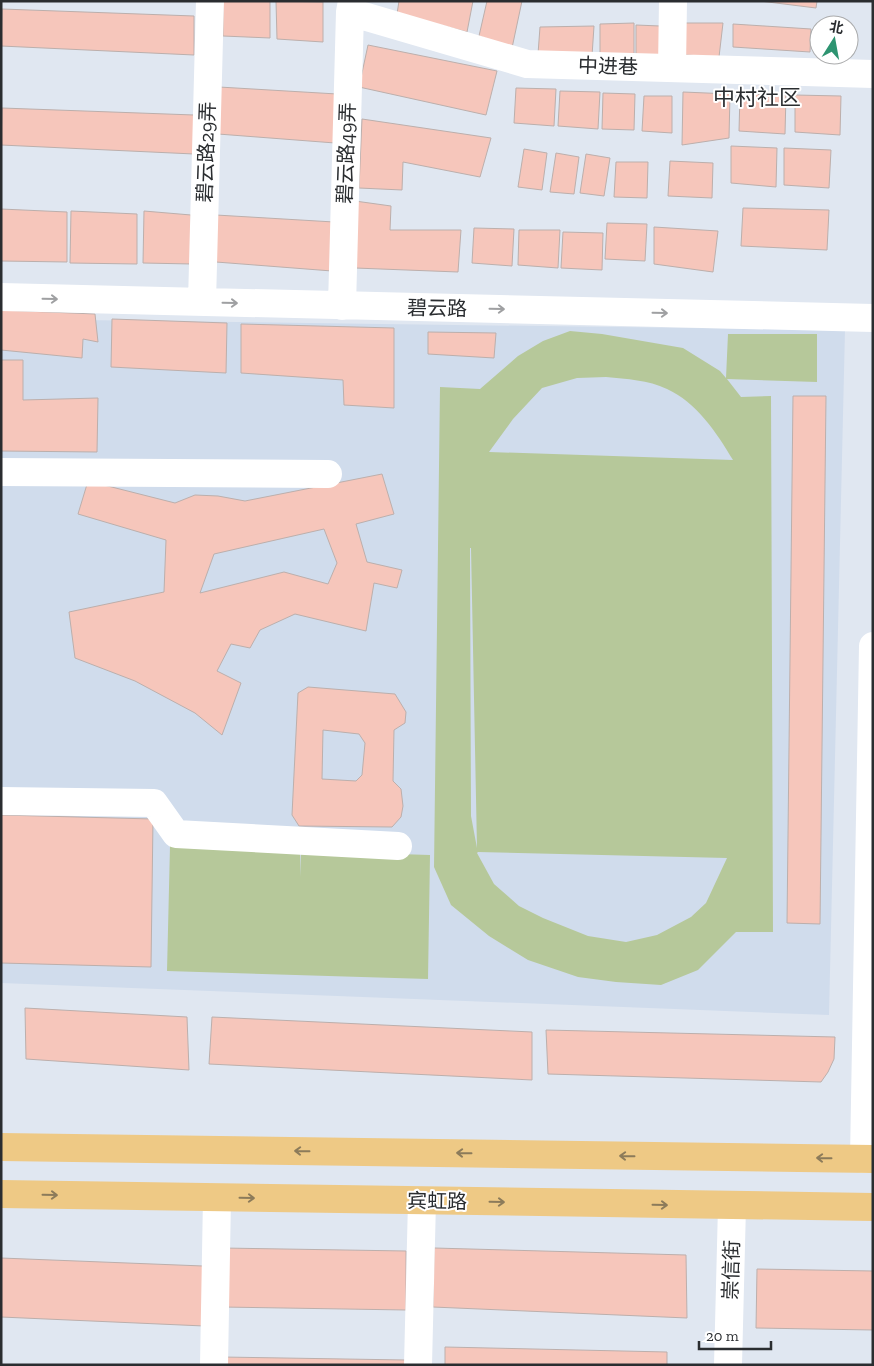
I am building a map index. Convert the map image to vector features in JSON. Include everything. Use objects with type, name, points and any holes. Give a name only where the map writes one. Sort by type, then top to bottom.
[{"type":"main road","points":[[1,1147],[869,1159]]},
{"type":"main road","name":"宾虹路","points":[[1,1194],[873,1208]]},
{"type":"street","name":"碧云路29弄","points":[[202,302],[210,1]]},
{"type":"street","points":[[672,68],[673,1]]},
{"type":"street","name":"中进巷","points":[[351,6],[526,64],[873,74]]},
{"type":"street","name":"碧云路49弄","points":[[342,306],[351,6]]},
{"type":"street","name":"碧云路","points":[[1,298],[873,318]]},
{"type":"street","points":[[1,472],[328,474]]},
{"type":"street","points":[[869,1159],[873,646]]},
{"type":"street","points":[[1,801],[154,803],[176,834],[398,846]]},
{"type":"street","points":[[214,1365],[217,1198]]},
{"type":"street","points":[[418,1365],[422,1201]]},
{"type":"street","name":"崇信街","points":[[728,1365],[732,1206]]},
{"type":"shaded area","points":[[1,319],[845,330],[829,1015],[1,983]]},
{"type":"green space","points":[[570,331],[602,334],[683,348],[720,371],[726,378],[728,334],[817,334],[817,382],[727,379],[741,397],[771,396],[773,932],[736,932],[698,970],[661,985],[578,977],[528,960],[489,936],[451,905],[434,867],[440,387],[480,389],[518,356],[543,341]],"holes":[[[606,377],[637,380],[667,389],[678,395],[705,419],[733,460],[489,452],[513,419],[542,388],[577,378]],[[470,548],[477,848],[471,816]],[[478,852],[727,858],[706,903],[691,917],[657,935],[626,942],[588,936],[543,918],[519,906],[494,884]]]},
{"type":"green space","points":[[170,846],[300,850],[300,877],[301,851],[430,855],[428,979],[167,971]]},
{"type":"building","points":[[223,1],[270,1],[270,38],[223,36]]},
{"type":"building","points":[[276,1],[323,2],[323,42],[277,39]]},
{"type":"building","points":[[399,1],[473,1],[467,32],[397,14]]},
{"type":"building","points":[[487,1],[522,1],[512,48],[479,36]]},
{"type":"building","points":[[760,1],[817,1],[816,8]]},
{"type":"building","points":[[2,9],[194,16],[194,55],[1,46]]},
{"type":"building","points":[[634,23],[634,57],[600,56],[600,24]]},
{"type":"building","points":[[685,23],[723,23],[719,57],[685,55]]},
{"type":"building","points":[[733,24],[809,29],[809,52],[733,47]]},
{"type":"building","points":[[636,25],[660,26],[661,57],[636,57]]},
{"type":"building","points":[[594,26],[592,56],[538,54],[540,27]]},
{"type":"building","points":[[368,45],[497,71],[486,115],[359,87]]},
{"type":"building","points":[[219,87],[337,94],[335,143],[218,134]]},
{"type":"building","points":[[516,88],[556,89],[554,126],[514,123]]},
{"type":"building","points":[[560,91],[600,92],[598,129],[558,126]]},
{"type":"building","points":[[683,92],[730,94],[729,138],[682,145]]},
{"type":"building","points":[[603,93],[635,94],[634,130],[602,129]]},
{"type":"building","points":[[740,94],[786,95],[785,134],[739,131]]},
{"type":"building","points":[[795,95],[841,96],[840,135],[795,132]]},
{"type":"building","points":[[644,96],[672,96],[672,133],[642,131]]},
{"type":"building","points":[[2,108],[194,115],[194,154],[1,145]]},
{"type":"building","points":[[362,119],[491,138],[480,177],[403,162],[402,190],[359,188]]},
{"type":"building","points":[[731,146],[777,148],[776,187],[731,183]]},
{"type":"building","points":[[784,148],[831,150],[829,188],[784,185]]},
{"type":"building","points":[[524,149],[547,153],[542,190],[518,187]]},
{"type":"building","points":[[556,153],[579,157],[574,194],[550,192]]},
{"type":"building","points":[[586,154],[610,158],[604,196],[580,193]]},
{"type":"building","points":[[670,161],[713,163],[712,198],[668,196]]},
{"type":"building","points":[[616,162],[648,162],[647,198],[614,197]]},
{"type":"building","points":[[355,201],[391,206],[390,230],[461,230],[458,272],[355,268]]},
{"type":"building","points":[[743,208],[829,210],[827,250],[741,246]]},
{"type":"building","points":[[1,209],[67,212],[67,262],[1,261]]},
{"type":"building","points":[[71,211],[137,214],[137,264],[70,263]]},
{"type":"building","points":[[144,211],[191,215],[192,264],[143,263]]},
{"type":"building","points":[[216,215],[334,222],[332,271],[216,262]]},
{"type":"building","points":[[607,223],[647,224],[645,261],[605,259]]},
{"type":"building","points":[[654,227],[718,231],[713,272],[654,264]]},
{"type":"building","points":[[474,228],[514,229],[512,266],[472,263]]},
{"type":"building","points":[[519,230],[560,230],[558,268],[518,265]]},
{"type":"building","points":[[563,232],[603,233],[602,270],[561,268]]},
{"type":"building","points":[[1,310],[95,314],[98,342],[83,339],[82,358],[1,350]]},
{"type":"building","points":[[112,319],[227,323],[226,373],[111,367]]},
{"type":"building","points":[[241,324],[394,328],[394,408],[344,405],[343,380],[241,373]]},
{"type":"building","points":[[428,332],[496,333],[494,358],[428,354]]},
{"type":"building","points":[[1,360],[23,360],[23,400],[98,398],[97,452],[1,451]]},
{"type":"building","points":[[793,396],[826,396],[820,924],[787,923]]},
{"type":"building","points":[[382,474],[394,514],[356,524],[367,562],[402,570],[397,588],[374,583],[366,631],[295,614],[260,630],[250,648],[231,644],[217,671],[241,683],[222,735],[195,713],[135,681],[75,658],[69,612],[164,592],[166,540],[78,514],[88,481],[175,503],[195,495],[218,496],[245,501]],"holes":[[[324,529],[337,563],[328,584],[284,572],[200,593],[214,554]]]},
{"type":"building","points":[[308,687],[395,694],[406,712],[405,723],[394,730],[393,781],[401,789],[403,806],[401,817],[392,827],[299,826],[292,815],[298,693]],"holes":[[[323,730],[359,734],[365,743],[362,775],[356,781],[322,779]]]},
{"type":"building","points":[[1,815],[153,819],[151,967],[1,963]]},
{"type":"building","points":[[25,1008],[187,1017],[189,1070],[26,1059]]},
{"type":"building","points":[[212,1017],[532,1032],[532,1080],[209,1064]]},
{"type":"building","points":[[546,1030],[835,1037],[834,1059],[821,1082],[548,1074]]},
{"type":"building","points":[[222,1248],[406,1251],[406,1310],[222,1307]]},
{"type":"building","points":[[434,1248],[686,1255],[687,1318],[433,1307]]},
{"type":"building","points":[[1,1258],[203,1266],[204,1326],[1,1317]]},
{"type":"building","points":[[757,1269],[873,1271],[873,1330],[756,1328]]},
{"type":"building","points":[[445,1347],[667,1352],[667,1365],[445,1365]]},
{"type":"building","points":[[222,1357],[406,1360],[406,1365],[222,1365]]},
{"type":"district","name":"中村社区","points":[[757,97]]}]
